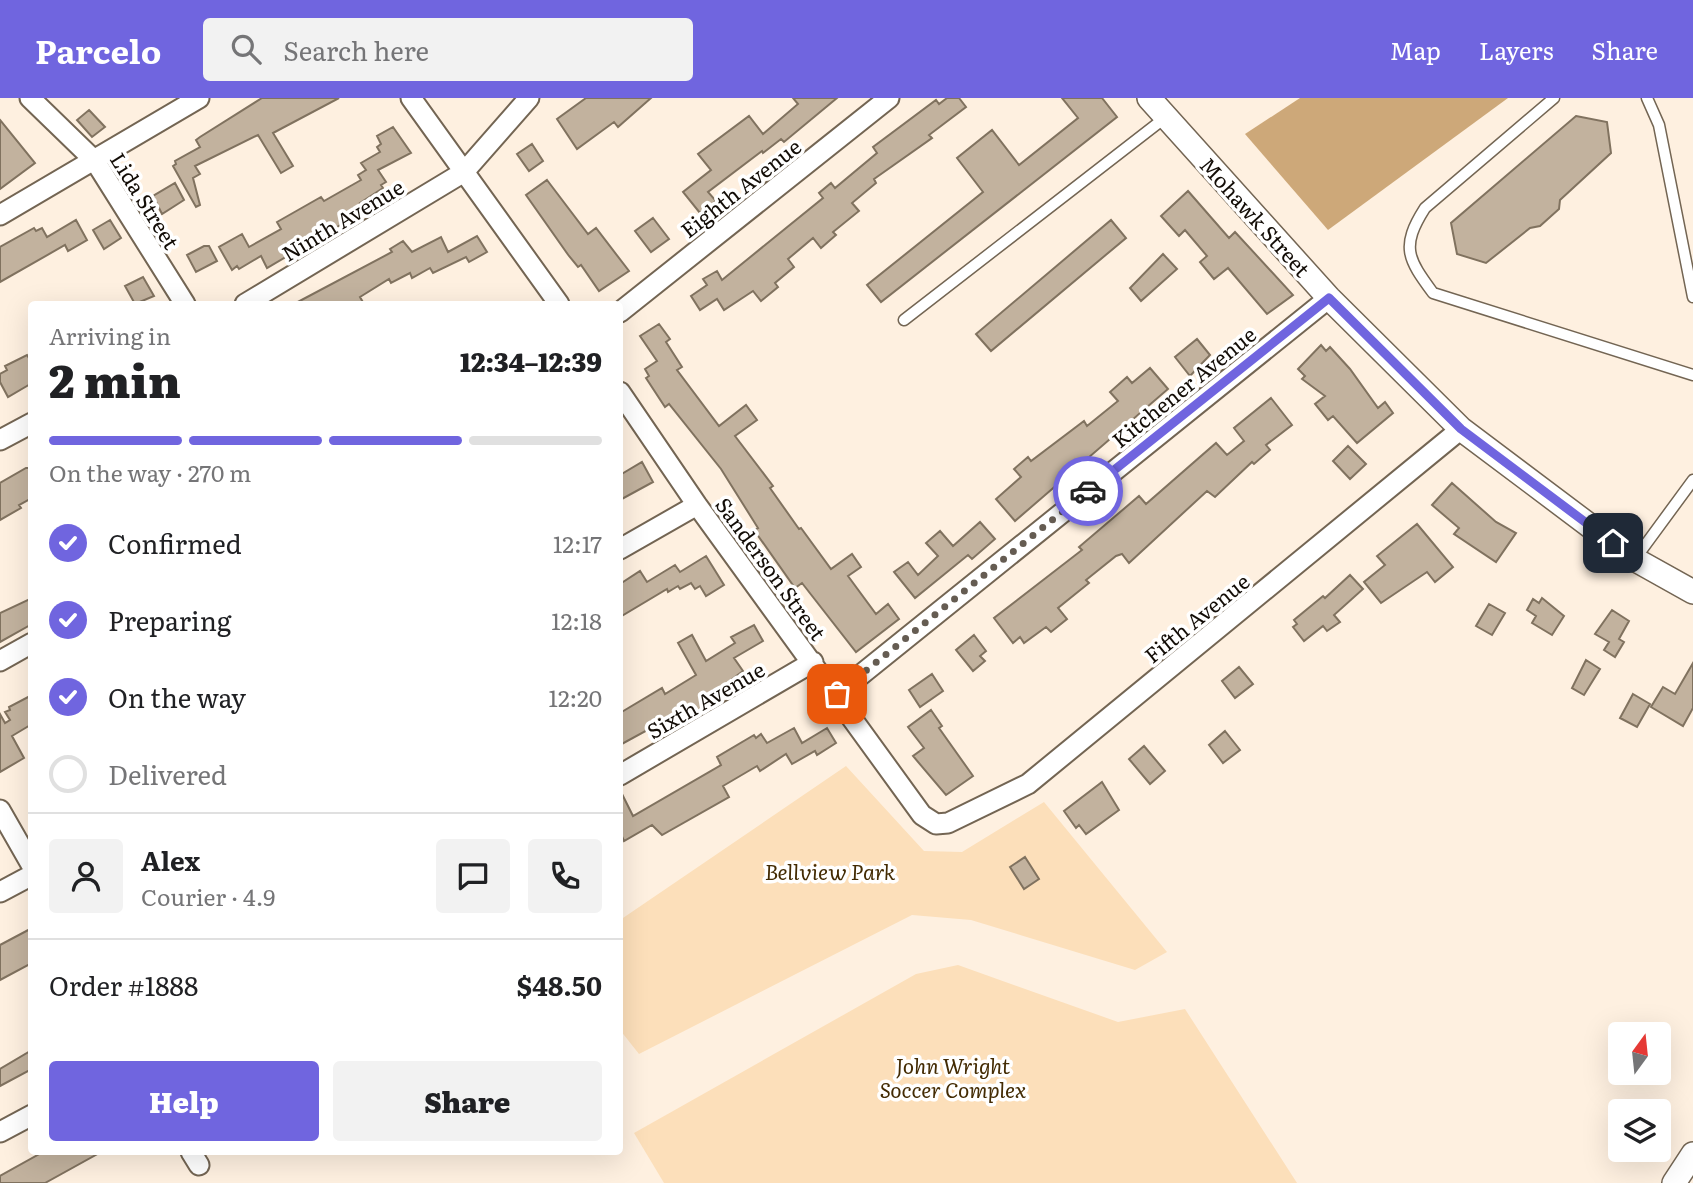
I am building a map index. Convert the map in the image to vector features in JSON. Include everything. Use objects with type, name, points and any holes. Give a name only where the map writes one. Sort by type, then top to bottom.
[{"type":"street","name":"Lida Street","points":[[30,98],[95,160],[183,301]]},
{"type":"street","points":[[0,215],[199,98]]},
{"type":"street","points":[[411,98],[557,301]]},
{"type":"street","name":"Ninth Avenue","points":[[249,301],[464,172],[529,98]]},
{"type":"street","name":"Eighth Avenue","points":[[623,310],[889,98]]},
{"type":"street","name":"Mohawk Street","points":[[1149,98],[1329,298],[1461,429],[1634,559],[1693,592]]},
{"type":"street","name":"Kitchener Avenue","points":[[837,694],[1329,298]]},
{"type":"street","name":"Sanderson Street","points":[[623,396],[697,505],[837,694],[922,815],[936,824],[948,823]]},
{"type":"street","points":[[0,440],[28,425]]},
{"type":"street","name":"Fifth Avenue","points":[[948,823],[1028,784],[1461,429]]},
{"type":"street","points":[[623,548],[697,505]]},
{"type":"street","points":[[0,661],[28,645]]},
{"type":"street","name":"Sixth Avenue","points":[[623,773],[813,662]]},
{"type":"street","points":[[0,810],[28,859]]},
{"type":"street","points":[[0,892],[28,877]]},
{"type":"street","points":[[0,1132],[28,1117]]},
{"type":"street","points":[[1674,1183],[1693,1154]]},
{"type":"lane","points":[[1554,98],[1425,208],[1411,230],[1411,262],[1433,293],[1693,375]]},
{"type":"lane","points":[[1647,98],[1659,125],[1693,297]]},
{"type":"lane","points":[[904,320],[1166,117]]},
{"type":"lane","points":[[1634,559],[1693,480]]},
{"type":"green space","name":"Bellview Park","points":[[846,766],[924,851],[962,852],[1044,802],[1167,952],[1135,970],[971,920],[912,915],[639,1054],[623,1034],[623,918]]},
{"type":"green space","name":"John Wright Soccer Complex","points":[[958,965],[1118,1022],[1185,1009],[1297,1183],[664,1183],[634,1133],[916,974]]},
{"type":"shaded area","points":[[1300,98],[1508,98],[1328,230],[1245,134]]},
{"type":"building","points":[[262,98],[339,98],[273,133],[293,166],[281,173],[258,135],[195,166],[200,174],[193,178],[200,205],[196,207],[173,166],[175,161],[200,147],[196,140],[200,137]]},
{"type":"building","points":[[586,98],[651,98],[618,127],[614,122],[577,149],[557,119]]},
{"type":"building","points":[[793,98],[837,98],[784,142],[781,139],[763,153],[762,151],[708,192],[716,201],[700,213],[683,192],[711,170],[698,154],[749,116],[763,134],[798,104]]},
{"type":"building","points":[[947,98],[959,98],[966,107],[929,135],[932,138],[874,179],[876,183],[852,203],[859,211],[833,232],[836,235],[821,248],[813,238],[788,259],[794,267],[775,283],[778,287],[761,301],[753,291],[724,310],[717,299],[700,310],[691,296],[707,285],[703,279],[717,271],[722,280],[823,198],[819,193],[831,183],[835,188],[877,153],[873,147],[936,100],[939,104]]},
{"type":"building","points":[[1062,98],[1102,98],[1117,117],[881,302],[867,285],[983,192],[957,158],[992,130],[1019,165],[1078,118]]},
{"type":"building","points":[[89,110],[105,127],[92,137],[77,120]]},
{"type":"building","points":[[1576,116],[1607,122],[1611,153],[1560,200],[1559,209],[1540,226],[1530,228],[1486,263],[1457,254],[1451,223]]},
{"type":"building","points":[[0,120],[35,163],[0,189]]},
{"type":"building","points":[[393,127],[411,153],[378,170],[386,182],[381,185],[383,188],[360,203],[363,208],[358,211],[359,214],[267,268],[261,256],[239,269],[237,266],[232,270],[219,247],[242,234],[249,247],[281,229],[277,222],[321,197],[324,201],[361,180],[358,175],[366,170],[361,163],[380,152],[377,147],[381,144],[377,136]]},
{"type":"building","points":[[532,144],[543,161],[529,171],[517,154]]},
{"type":"building","points":[[547,180],[588,234],[596,228],[629,271],[599,291],[581,265],[578,267],[569,256],[526,195]]},
{"type":"building","points":[[175,183],[184,200],[162,214],[153,196]]},
{"type":"building","points":[[1188,191],[1229,238],[1235,232],[1293,295],[1267,314],[1228,268],[1214,279],[1200,262],[1207,256],[1185,230],[1179,236],[1161,216]]},
{"type":"building","points":[[653,218],[669,239],[651,252],[635,231]]},
{"type":"building","points":[[76,220],[87,240],[68,251],[65,245],[0,282],[0,247],[34,228],[36,231],[42,228],[47,237]]},
{"type":"building","points":[[110,220],[121,238],[104,249],[93,230]]},
{"type":"building","points":[[1111,220],[1126,238],[991,351],[976,334]]},
{"type":"building","points":[[477,236],[487,252],[469,262],[466,257],[433,273],[430,268],[412,278],[410,273],[391,283],[389,279],[360,297],[362,301],[300,301],[392,252],[390,249],[403,241],[412,252],[441,237],[448,252]]},
{"type":"building","points":[[209,246],[217,261],[196,272],[187,255]]},
{"type":"building","points":[[1163,254],[1177,269],[1141,301],[1130,288]]},
{"type":"building","points":[[143,277],[154,296],[133,301],[125,286]]},
{"type":"building","points":[[659,324],[670,339],[666,342],[682,367],[677,370],[719,426],[746,405],[757,420],[735,436],[773,486],[770,488],[799,529],[801,528],[831,569],[852,554],[861,567],[848,576],[876,614],[888,604],[899,619],[856,652],[802,583],[795,588],[754,530],[758,528],[721,469],[669,404],[665,407],[646,378],[649,376],[645,369],[657,361],[640,336]]},
{"type":"building","points":[[1197,339],[1210,355],[1190,376],[1175,357]]},
{"type":"building","points":[[1321,345],[1326,351],[1330,347],[1350,369],[1378,408],[1385,402],[1393,413],[1357,443],[1333,416],[1328,420],[1315,404],[1325,396],[1302,379],[1305,376],[1298,369]]},
{"type":"building","points":[[28,357],[28,385],[8,397],[0,382],[0,374],[7,370],[5,366]]},
{"type":"building","points":[[1150,368],[1168,389],[1015,521],[996,499],[1021,477],[1014,469],[1028,457],[1031,461],[1084,421],[1087,426],[1118,401],[1110,392],[1127,377],[1132,383]]},
{"type":"building","points":[[1271,398],[1292,425],[1266,445],[1270,450],[1254,464],[1252,462],[1215,497],[1207,491],[1129,563],[1122,554],[1116,556],[1086,580],[1089,583],[1058,608],[1067,619],[1051,632],[1046,627],[1024,643],[1020,637],[1013,643],[994,618],[1082,550],[1079,547],[1139,496],[1146,504],[1216,443],[1227,455],[1244,441],[1234,428]]},
{"type":"building","points":[[1348,446],[1366,464],[1350,479],[1333,461]]},
{"type":"building","points":[[642,462],[653,482],[623,498],[623,473]]},
{"type":"building","points":[[28,468],[28,500],[19,505],[21,508],[0,520],[0,483]]},
{"type":"building","points":[[1452,483],[1496,522],[1516,533],[1496,562],[1454,534],[1459,528],[1432,505]]},
{"type":"building","points":[[980,522],[995,539],[972,559],[968,555],[915,598],[894,572],[908,562],[918,575],[938,556],[926,543],[940,531],[953,546]]},
{"type":"building","points":[[1417,524],[1453,567],[1435,582],[1427,572],[1381,603],[1364,582],[1385,565],[1377,556]]},
{"type":"building","points":[[706,556],[724,585],[706,596],[700,586],[695,589],[691,583],[668,592],[667,589],[623,615],[623,582],[640,571],[647,582],[675,565],[680,572]]},
{"type":"building","points":[[1350,575],[1363,589],[1334,615],[1340,622],[1327,631],[1323,626],[1304,641],[1293,627],[1297,624],[1294,620],[1323,596],[1325,598]]},
{"type":"building","points":[[1542,598],[1564,616],[1552,635],[1532,623],[1536,616],[1527,610],[1533,599],[1539,603]]},
{"type":"building","points":[[28,600],[28,626],[0,642],[0,613]]},
{"type":"building","points":[[1489,604],[1505,613],[1492,635],[1476,626]]},
{"type":"building","points":[[1612,610],[1629,621],[1619,639],[1624,642],[1615,657],[1604,650],[1609,642],[1595,634]]},
{"type":"building","points":[[754,625],[763,641],[734,658],[743,671],[716,691],[719,697],[715,699],[718,703],[677,727],[671,717],[623,743],[623,711],[662,688],[665,694],[696,675],[678,643],[692,635],[706,661],[735,643],[731,637]]},
{"type":"building","points":[[974,635],[986,651],[980,656],[985,661],[973,671],[956,650]]},
{"type":"building","points":[[1586,660],[1600,669],[1584,695],[1572,688]]},
{"type":"building","points":[[1693,663],[1693,708],[1683,726],[1651,707],[1663,687],[1675,694]]},
{"type":"building","points":[[1239,667],[1253,684],[1235,698],[1222,681]]},
{"type":"building","points":[[932,674],[943,691],[920,707],[909,690]]},
{"type":"building","points":[[1633,694],[1650,704],[1637,727],[1620,718]]},
{"type":"building","points":[[28,697],[28,726],[12,736],[24,758],[0,772],[0,714],[5,723],[10,720],[5,712],[10,710],[9,707]]},
{"type":"building","points":[[931,710],[942,726],[939,728],[973,776],[946,795],[913,756],[924,748],[908,727]]},
{"type":"building","points":[[794,728],[802,743],[827,728],[836,743],[817,755],[815,751],[792,764],[786,754],[760,771],[757,766],[723,786],[729,797],[662,835],[652,825],[624,841],[623,796],[633,816],[721,765],[717,757],[754,735],[756,738],[761,734],[767,743]]},
{"type":"building","points":[[1225,731],[1240,750],[1223,763],[1209,745]]},
{"type":"building","points":[[1144,746],[1165,771],[1150,784],[1129,759]]},
{"type":"building","points":[[1102,782],[1119,810],[1086,834],[1079,825],[1076,828],[1064,811]]},
{"type":"building","points":[[1025,857],[1039,879],[1024,889],[1010,867]]},
{"type":"building","points":[[28,930],[28,965],[0,980],[0,945]]},
{"type":"building","points":[[28,1052],[28,1071],[0,1086],[0,1069]]},
{"type":"building","points":[[38,1155],[96,1155],[45,1183],[0,1183],[0,1176]]},
{"type":"way so far","points":[[837,694],[1088,491]]},
{"type":"route","points":[[1088,491],[1329,298],[1461,429],[1613,543]]}]
